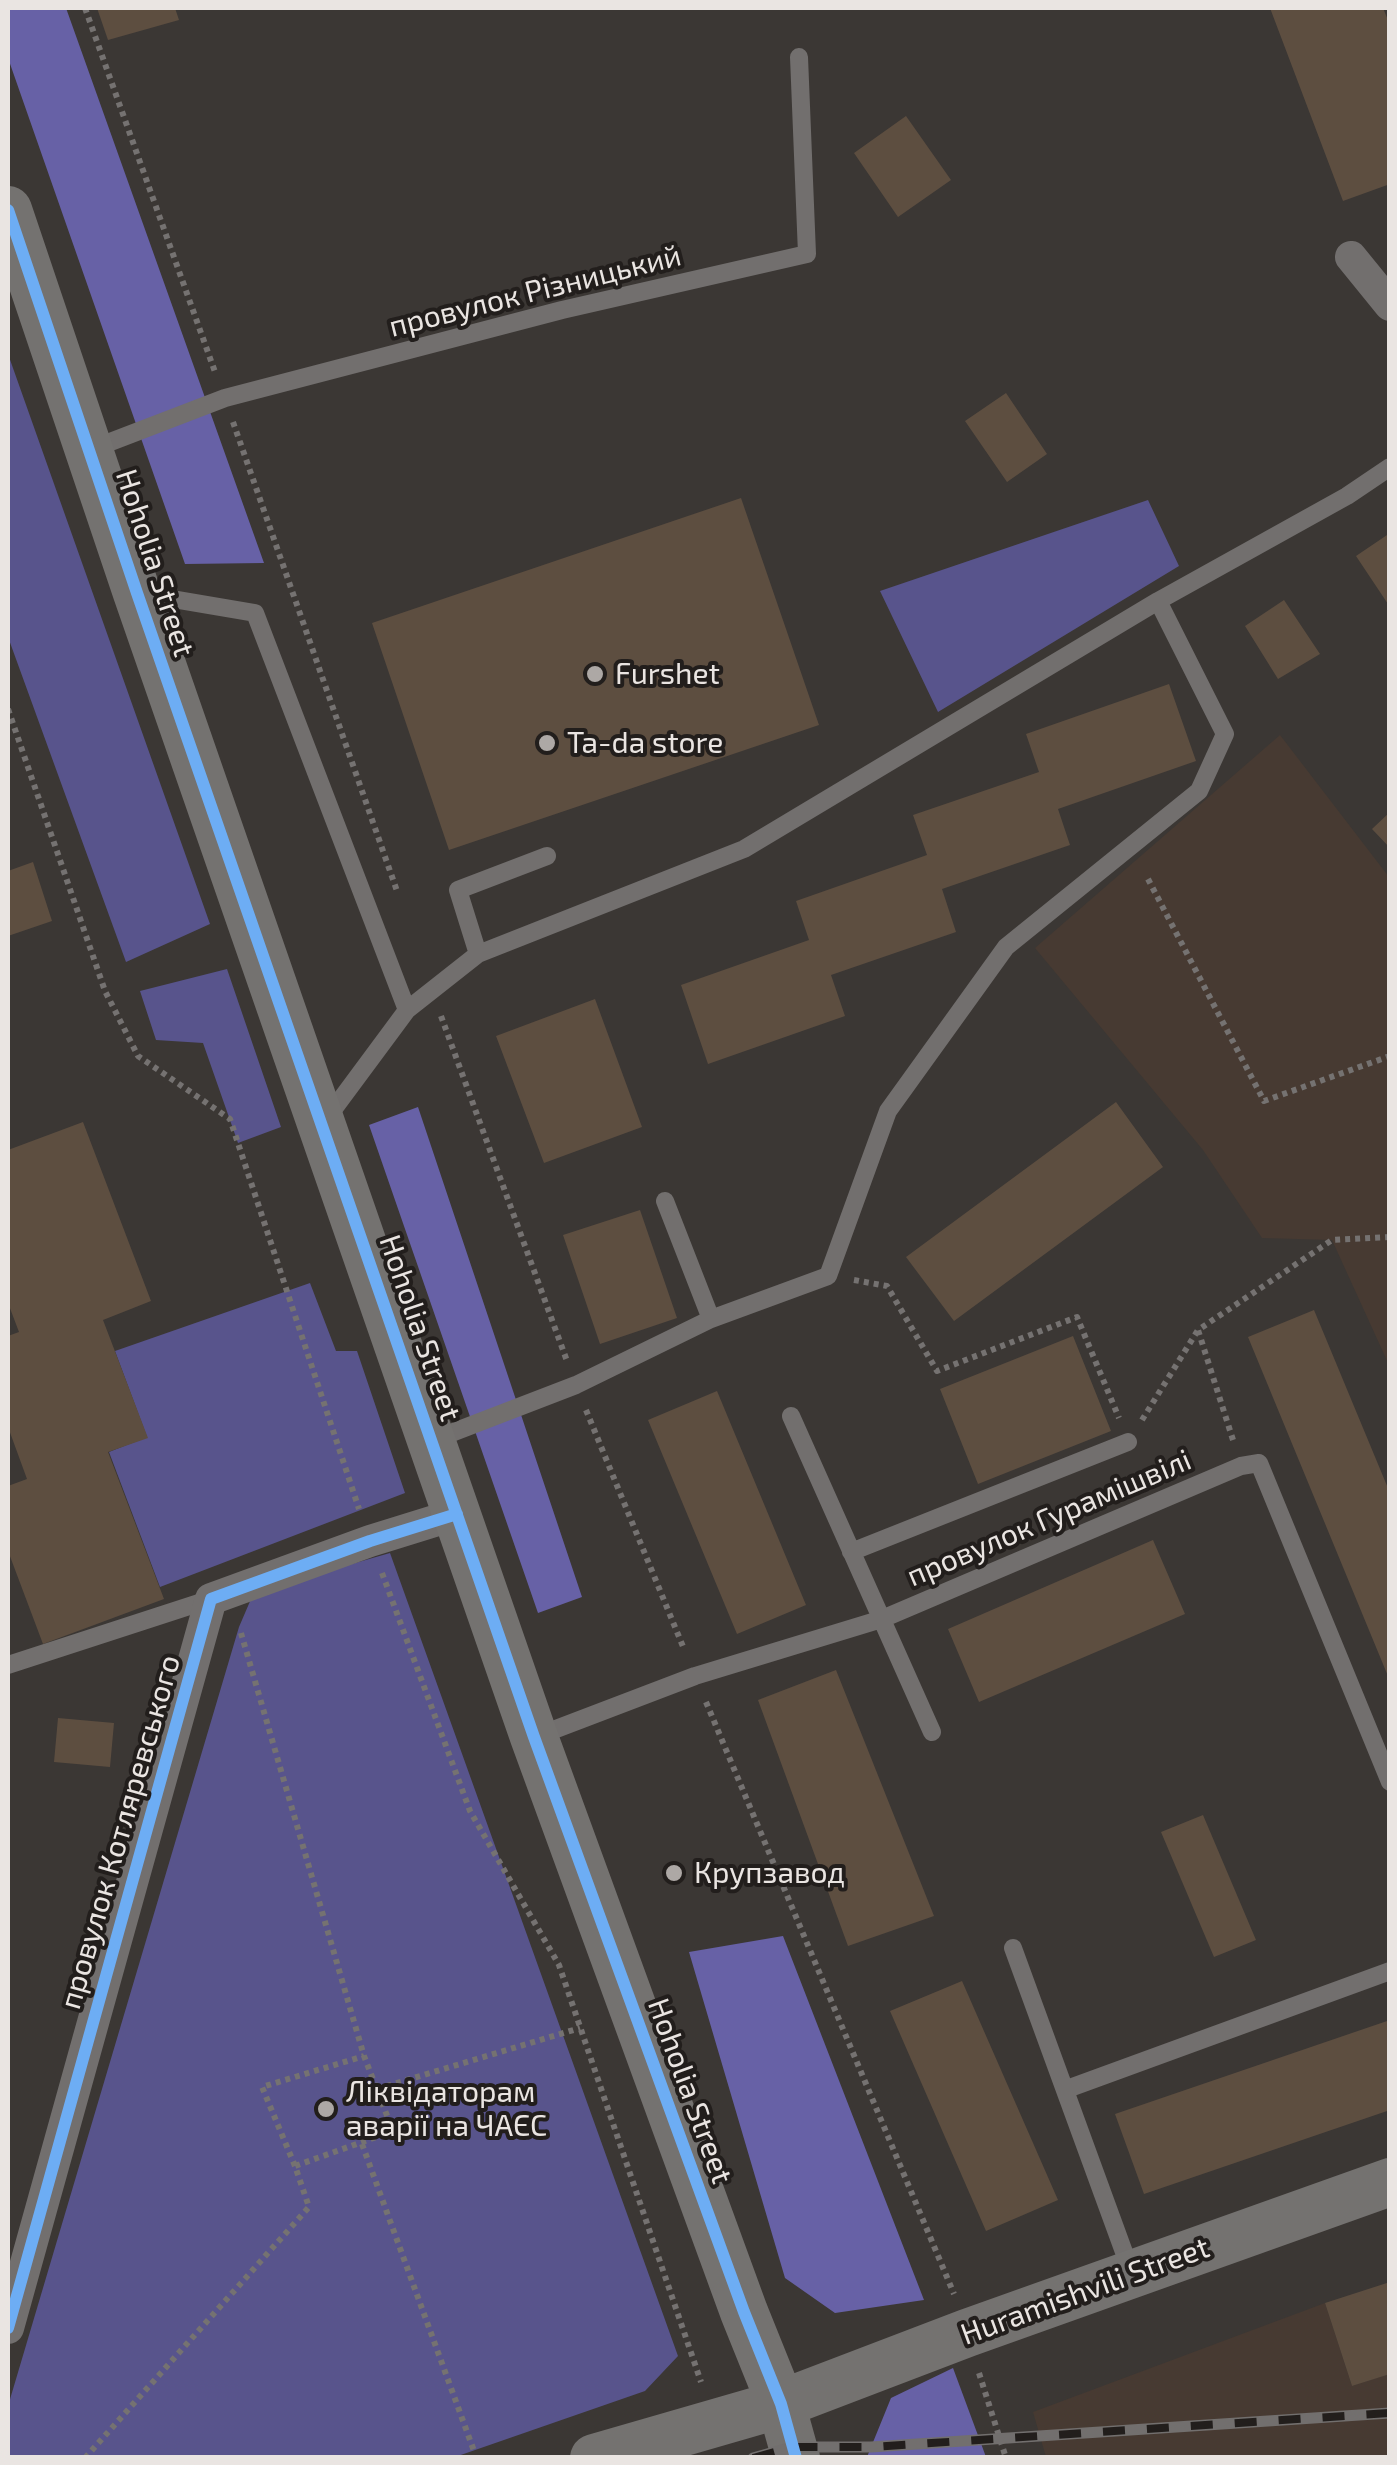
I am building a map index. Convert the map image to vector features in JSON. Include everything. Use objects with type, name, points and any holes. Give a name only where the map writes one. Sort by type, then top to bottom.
[{"type":"street","name":"Hoholia Street","points":[[8,210],[534,1737],[781,2404],[796,2458]]},
{"type":"street","points":[[1351,256],[1390,304]]},
{"type":"street","points":[[211,1598],[457,1514]]},
{"type":"street","name":"провулок Котляревського","points":[[8,2328],[211,1598]]},
{"type":"street","name":"Huramishvili Street","points":[[594,2458],[781,2404],[967,2333],[1390,2182]]},
{"type":"lane","name":"провулок Різницький","points":[[91,449],[225,398],[562,310],[807,254],[799,57]]},
{"type":"lane","points":[[324,1122],[407,1010],[478,954],[744,850],[1158,601],[1390,468]]},
{"type":"lane","points":[[137,593],[255,612],[407,1010]]},
{"type":"lane","points":[[432,1440],[576,1386],[711,1319],[828,1276],[888,1111],[1006,947],[1199,791],[1225,734],[1158,601]]},
{"type":"lane","points":[[478,954],[458,890],[547,856]]},
{"type":"lane","points":[[666,1201],[711,1319]]},
{"type":"lane","points":[[791,1416],[932,1732]]},
{"type":"lane","points":[[851,1552],[1128,1442]]},
{"type":"lane","points":[[1241,1466],[1260,1462],[1390,1782]]},
{"type":"lane","name":"провулок Гурамішвілі","points":[[534,1737],[695,1676],[882,1619],[1241,1466]]},
{"type":"lane","points":[[8,1664],[211,1598]]},
{"type":"lane","points":[[1013,1948],[1132,2274]]},
{"type":"lane","points":[[1067,2089],[1390,1970]]},
{"type":"path","points":[[85,8],[400,898]]},
{"type":"path","points":[[8,709],[105,991],[138,1056],[230,1119],[370,1541],[470,1811],[559,1965],[716,2422]]},
{"type":"path","points":[[1148,879],[1264,1101],[1390,1056]]},
{"type":"path","points":[[432,991],[576,1386],[946,2270],[1006,2458]]},
{"type":"path","points":[[1128,1442],[1198,1330],[1332,1240],[1390,1237]]},
{"type":"path","points":[[828,1276],[887,1286],[937,1371],[1078,1317],[1128,1442]]},
{"type":"path","points":[[1198,1330],[1241,1466]]},
{"type":"path","points":[[211,1598],[239,1627],[364,2056],[393,2131],[295,2166]]},
{"type":"path","points":[[376,2089],[580,2028]]},
{"type":"path","points":[[86,2458],[309,2207],[262,2087],[364,2056]]},
{"type":"path","points":[[362,2144],[474,2450]]},
{"type":"shaded area","points":[[8,8],[66,8],[264,563],[185,564],[8,58]]},
{"type":"shaded area","points":[[8,354],[210,924],[126,962],[8,637]]},
{"type":"shaded area","points":[[1148,500],[1179,566],[938,712],[880,591]]},
{"type":"shaded area","points":[[1280,735],[1389,877],[1389,1365],[1332,1240],[1262,1238],[1203,1150],[1035,948]]},
{"type":"shaded area","points":[[227,969],[281,1127],[238,1143],[203,1043],[156,1040],[140,991]]},
{"type":"shaded area","points":[[418,1107],[582,1597],[538,1613],[369,1125]]},
{"type":"shaded area","points":[[310,1283],[336,1351],[357,1351],[405,1493],[160,1587],[109,1452],[147,1437],[115,1351]]},
{"type":"shaded area","points":[[390,1553],[678,2356],[645,2391],[455,2457],[8,2458],[8,2406],[239,1627],[254,1592]]},
{"type":"shaded area","points":[[783,1936],[924,2300],[835,2313],[785,2278],[689,1952]]},
{"type":"shaded area","points":[[1325,2303],[1352,2386],[1389,2374],[1389,2457],[1046,2457],[1033,2412]]},
{"type":"shaded area","points":[[953,2368],[986,2457],[867,2457],[891,2398]]},
{"type":"building","points":[[97,8],[175,8],[179,20],[108,40]]},
{"type":"building","points":[[1270,8],[1383,8],[1390,25],[1390,184],[1343,201]]},
{"type":"building","points":[[906,116],[951,180],[898,217],[854,153]]},
{"type":"building","points":[[1006,393],[1047,454],[1007,482],[965,421]]},
{"type":"building","name":"Furshet","points":[[741,498],[819,725],[449,850],[372,623]]},
{"type":"building","points":[[1390,533],[1390,607],[1356,556]]},
{"type":"building","points":[[1284,600],[1320,654],[1278,679],[1245,626]]},
{"type":"building","points":[[1169,684],[1196,761],[1058,809],[1070,845],[942,889],[956,932],[831,975],[845,1016],[708,1064],[681,985],[809,940],[796,901],[927,855],[913,815],[1039,772],[1026,734]]},
{"type":"building","points":[[1390,812],[1390,848],[1372,829]]},
{"type":"building","points":[[33,862],[52,921],[8,936],[8,871]]},
{"type":"building","points":[[595,999],[642,1127],[544,1163],[496,1036]]},
{"type":"building","points":[[1116,1102],[1163,1167],[954,1321],[906,1257]]},
{"type":"building","points":[[83,1122],[151,1301],[103,1320],[148,1438],[108,1452],[164,1599],[43,1644],[8,1551],[8,1486],[27,1479],[8,1427],[8,1336],[19,1332],[8,1303],[8,1150]]},
{"type":"building","points":[[640,1210],[677,1318],[600,1344],[563,1235]]},
{"type":"building","points":[[1314,1310],[1390,1493],[1390,1681],[1248,1337]]},
{"type":"building","points":[[1073,1336],[1111,1431],[978,1484],[940,1389]]},
{"type":"building","points":[[717,1391],[806,1605],[737,1634],[648,1420]]},
{"type":"building","points":[[1153,1540],[1185,1614],[979,1702],[948,1629]]},
{"type":"building","points":[[836,1670],[934,1916],[848,1946],[758,1700]]},
{"type":"building","points":[[58,1718],[114,1723],[110,1767],[54,1762]]},
{"type":"building","points":[[1203,1815],[1256,1940],[1214,1957],[1161,1832]]},
{"type":"building","points":[[962,1981],[1058,2200],[986,2231],[890,2011]]},
{"type":"building","points":[[1390,2020],[1390,2110],[1144,2194],[1115,2114]]},
{"type":"building","points":[[1390,2282],[1390,2374],[1352,2386],[1325,2303]]},
{"type":"railway","points":[[753,2458],[792,2447],[871,2447],[1390,2413]]},
{"type":"cycle path","points":[[8,210],[534,1737],[781,2404],[796,2458]]},
{"type":"cycle path","points":[[8,2328],[211,1599],[457,1514]]},
{"type":"place","name":"Furshet","points":[[595,674]]},
{"type":"place","name":"Ta-da store","points":[[547,743]]},
{"type":"place","name":"Крупзавод","points":[[674,1873]]},
{"type":"place","name":"Ліквідаторам аварії на ЧАЄС","points":[[326,2109]]}]
